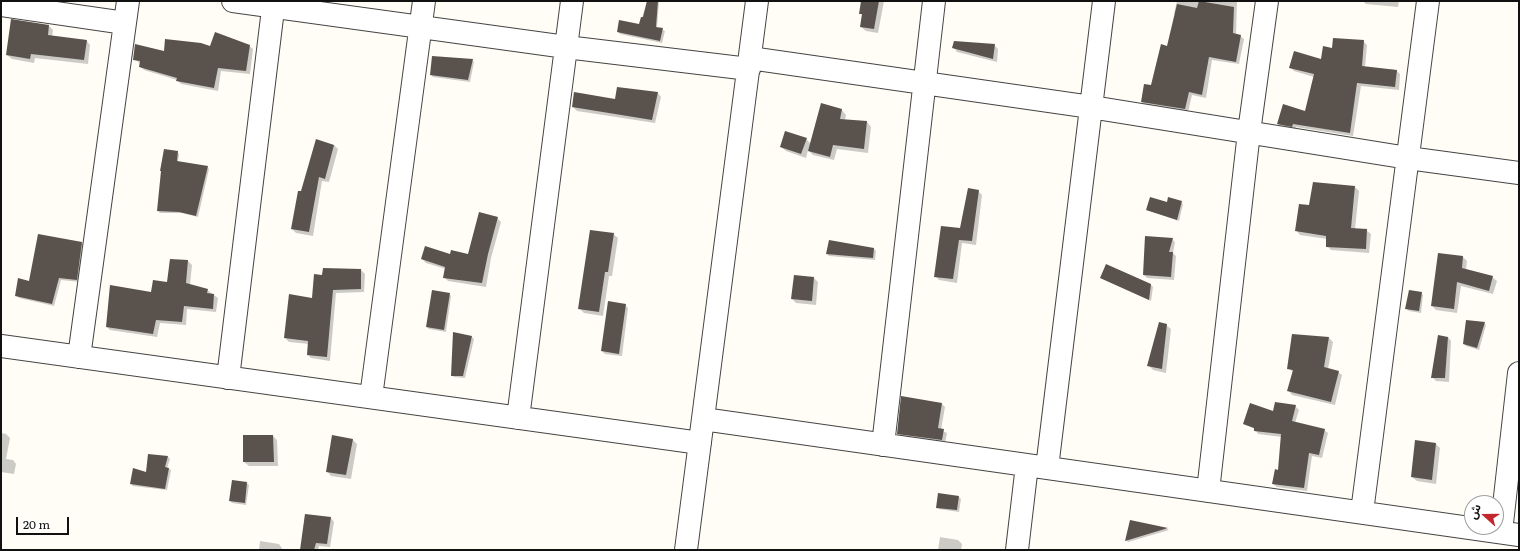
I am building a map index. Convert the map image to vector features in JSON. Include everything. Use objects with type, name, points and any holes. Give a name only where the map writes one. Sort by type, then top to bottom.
[{"type":"street","points":[[79,357],[128,1]]},
{"type":"street","points":[[233,1],[273,4],[420,27],[566,47],[750,64],[925,83],[1091,107],[1408,158],[1519,173]]},
{"type":"street","points":[[371,398],[424,1]]},
{"type":"street","points":[[518,418],[572,1]]},
{"type":"street","points":[[686,550],[757,1]]},
{"type":"street","points":[[883,445],[934,1]]},
{"type":"street","points":[[1017,550],[1037,466],[1091,107],[1104,1]]},
{"type":"street","points":[[1208,490],[1249,132],[1267,1]]},
{"type":"street","points":[[1362,512],[1428,1]]},
{"type":"street","points":[[1,4],[125,23]]},
{"type":"street","points":[[228,378],[273,4]]},
{"type":"street","points":[[1,346],[700,443]]},
{"type":"street","points":[[703,419],[1510,533],[1519,373]]},
{"type":"building","points":[[647,1],[658,1],[656,27],[663,28],[660,41],[617,32],[619,20],[639,24],[641,17],[643,17]]},
{"type":"building","points":[[861,1],[879,1],[874,29],[860,27],[862,14],[859,14]]},
{"type":"building","points":[[1199,1],[1234,7],[1233,33],[1241,35],[1236,62],[1209,57],[1202,95],[1189,92],[1185,109],[1141,102],[1144,84],[1151,85],[1161,44],[1167,46],[1177,4],[1197,8]]},
{"type":"building","points":[[11,19],[49,25],[48,35],[87,40],[84,60],[31,54],[30,59],[6,55]]},
{"type":"building","points":[[215,32],[250,45],[246,71],[218,68],[214,88],[176,81],[177,78],[139,67],[140,61],[133,60],[135,44],[164,51],[165,39],[201,43],[210,46]]},
{"type":"building","points":[[1333,38],[1364,40],[1362,66],[1397,70],[1395,87],[1357,83],[1350,133],[1293,124],[1292,127],[1277,124],[1283,104],[1305,111],[1314,74],[1289,68],[1294,51],[1321,59],[1323,46],[1332,48]]},
{"type":"building","points":[[954,41],[995,44],[993,59],[952,48]]},
{"type":"building","points":[[432,56],[473,59],[468,80],[430,75]]},
{"type":"building","points":[[617,87],[658,92],[652,120],[572,107],[574,92],[615,99]]},
{"type":"building","points":[[821,103],[842,109],[840,119],[867,121],[864,149],[833,145],[830,157],[808,151]]},
{"type":"building","points":[[785,131],[807,138],[801,154],[780,147]]},
{"type":"building","points":[[316,139],[334,145],[325,179],[319,177],[309,232],[291,229],[298,191],[301,191]]},
{"type":"building","points":[[164,149],[178,151],[177,161],[208,166],[196,216],[179,212],[157,211],[160,171]]},
{"type":"building","points":[[1313,182],[1355,186],[1351,228],[1367,229],[1366,249],[1326,247],[1326,236],[1295,231],[1299,204],[1309,205]]},
{"type":"building","points":[[968,188],[979,190],[972,241],[959,240],[953,279],[934,277],[941,226],[960,228]]},
{"type":"building","points":[[1150,197],[1167,202],[1168,197],[1182,201],[1177,220],[1146,210]]},
{"type":"building","points":[[479,212],[498,217],[482,283],[443,278],[445,267],[421,259],[425,246],[450,254],[451,250],[468,254]]},
{"type":"building","points":[[590,230],[614,233],[608,272],[605,272],[599,312],[578,309]]},
{"type":"building","points":[[38,234],[82,242],[77,280],[59,278],[52,304],[15,296],[18,278],[29,281]]},
{"type":"building","points":[[1145,236],[1173,238],[1169,252],[1173,252],[1171,277],[1143,275]]},
{"type":"building","points":[[829,240],[874,248],[873,258],[826,254]]},
{"type":"building","points":[[1438,253],[1463,256],[1462,268],[1493,276],[1489,291],[1457,282],[1454,309],[1431,306]]},
{"type":"building","points":[[170,259],[188,260],[186,283],[208,289],[207,293],[214,294],[213,309],[184,306],[182,322],[156,320],[153,334],[106,327],[110,285],[151,292],[153,280],[167,282]]},
{"type":"building","points":[[1106,264],[1151,284],[1149,300],[1100,278]]},
{"type":"building","points":[[323,268],[361,269],[361,289],[333,290],[327,357],[307,355],[308,341],[284,338],[289,294],[312,298],[314,274],[322,275]]},
{"type":"building","points":[[794,275],[814,277],[812,301],[791,299]]},
{"type":"building","points":[[432,290],[450,293],[444,330],[426,327]]},
{"type":"building","points":[[1409,290],[1422,292],[1419,311],[1405,309]]},
{"type":"building","points":[[608,301],[626,304],[619,354],[601,351]]},
{"type":"building","points":[[1466,320],[1485,322],[1477,348],[1463,344]]},
{"type":"building","points":[[1159,322],[1167,324],[1162,369],[1147,366]]},
{"type":"building","points":[[453,332],[472,336],[463,376],[451,376]]},
{"type":"building","points":[[1292,334],[1329,337],[1324,367],[1339,371],[1331,402],[1287,391],[1293,370],[1287,369]]},
{"type":"building","points":[[1438,335],[1448,337],[1445,378],[1431,378]]},
{"type":"building","points":[[901,396],[942,403],[938,428],[944,429],[942,440],[897,434]]},
{"type":"building","points":[[1275,402],[1296,405],[1292,421],[1325,429],[1319,455],[1309,453],[1304,488],[1272,484],[1275,469],[1278,470],[1281,434],[1254,431],[1254,428],[1243,424],[1250,403],[1273,411]]},
{"type":"building","points":[[243,435],[273,435],[274,462],[243,462]]},
{"type":"building","points":[[332,435],[353,439],[346,475],[326,472]]},
{"type":"building","points":[[1415,440],[1436,443],[1432,480],[1411,477]]},
{"type":"building","points":[[148,454],[168,456],[165,467],[169,468],[165,489],[130,484],[133,468],[146,472]]},
{"type":"building","points":[[232,480],[247,482],[245,503],[229,501]]},
{"type":"building","points":[[938,493],[959,496],[957,510],[936,508]]},
{"type":"building","points":[[305,514],[331,517],[327,544],[316,543],[314,550],[300,550]]},
{"type":"building","points":[[1130,520],[1168,528],[1125,541]]}]
